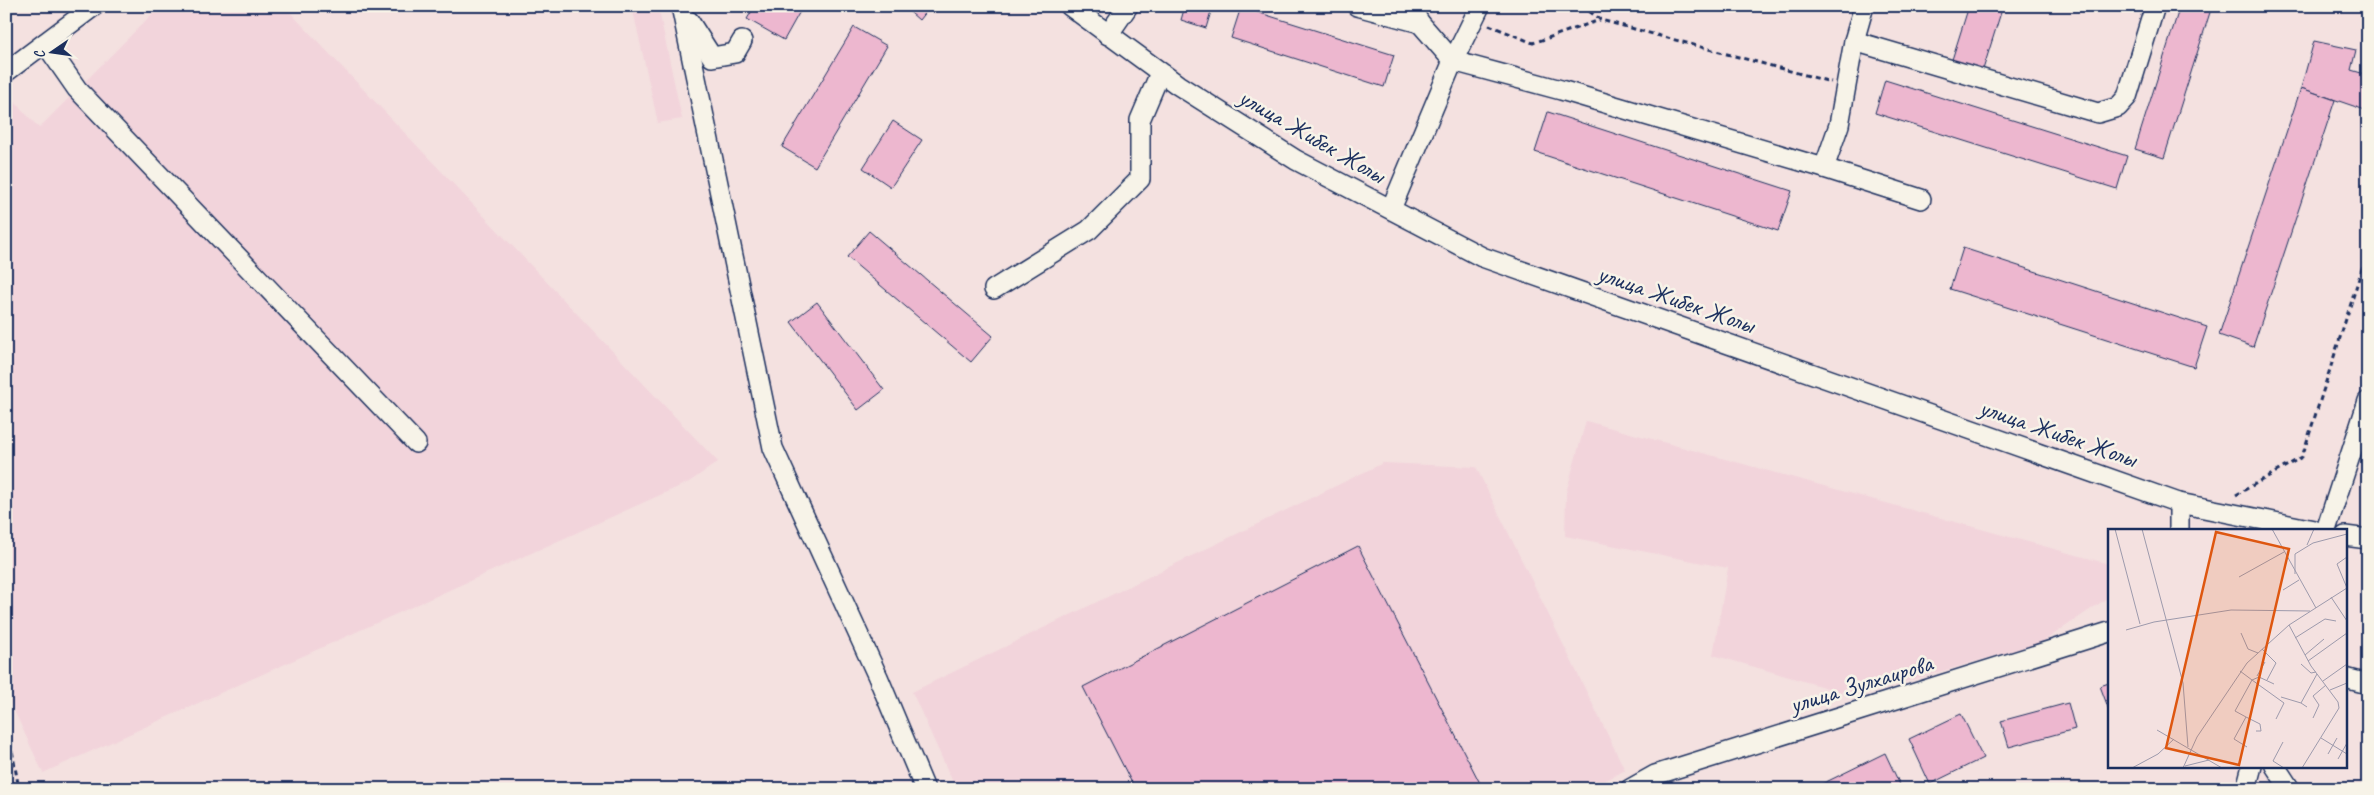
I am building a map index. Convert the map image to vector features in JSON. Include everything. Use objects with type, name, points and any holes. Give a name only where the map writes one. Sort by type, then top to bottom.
[{"type":"street","points":[[6,72],[94,6]]},
{"type":"street","name":"улица Жибек Жолы","points":[[1070,6],[1160,72],[1296,160],[1482,257],[2179,503],[2309,529]]},
{"type":"street","points":[[1108,35],[1128,6]]},
{"type":"street","points":[[1357,6],[1420,23]]},
{"type":"street","points":[[1410,6],[1420,23],[1453,61],[1824,168],[1921,199]]},
{"type":"street","points":[[1824,168],[1839,126],[1854,41],[1864,6]]},
{"type":"street","points":[[1854,41],[2098,113],[2118,106],[2127,97],[2155,6]]},
{"type":"street","points":[[682,9],[712,57],[735,53],[742,41]]},
{"type":"street","points":[[682,9],[773,448],[878,678],[925,789]]},
{"type":"street","points":[[1391,209],[1453,61],[1477,12]]},
{"type":"street","points":[[45,43],[77,89],[416,443]]},
{"type":"street","points":[[994,289],[1089,230],[1140,179],[1140,120],[1160,72]]},
{"type":"street","points":[[2326,529],[2368,402]]},
{"type":"street","points":[[2179,503],[2179,529]]},
{"type":"street","points":[[2346,536],[2368,539]]},
{"type":"street","name":"улица Зулхаирова","points":[[1630,789],[1655,775],[2108,632]]},
{"type":"street","points":[[2346,678],[2368,684]]},
{"type":"street","points":[[2246,789],[2251,768]]},
{"type":"street","points":[[2276,768],[2290,789]]},
{"type":"path","points":[[1582,6],[1601,20],[1846,86]]},
{"type":"path","points":[[1477,12],[1533,42],[1601,20]]},
{"type":"path","points":[[2236,495],[2302,457],[2368,250]]},
{"type":"path","points":[[6,735],[11,744],[19,789]]},
{"type":"shaded area","points":[[160,6],[284,6],[718,462],[689,482],[43,773],[6,693],[6,103],[11,98],[39,128]]},
{"type":"shaded area","points":[[632,6],[658,6],[682,119],[658,123]]},
{"type":"shaded area","points":[[1586,421],[2108,564],[2108,598],[2041,643],[1855,696],[1713,655],[1728,568],[1565,536],[1566,493]]},
{"type":"shaded area","points":[[1383,463],[1476,467],[1625,770],[1590,789],[956,789],[912,692]]},
{"type":"building","points":[[755,6],[803,6],[784,40],[747,19]]},
{"type":"building","points":[[903,6],[930,6],[919,20]]},
{"type":"building","points":[[1185,6],[1212,8],[1206,28],[1181,20]]},
{"type":"building","points":[[1969,6],[2003,6],[1981,76],[1950,66]]},
{"type":"building","points":[[2180,6],[2212,6],[2164,158],[2135,149]]},
{"type":"building","points":[[1241,7],[1394,55],[1384,87],[1231,38]]},
{"type":"building","points":[[854,27],[887,46],[815,167],[782,147]]},
{"type":"building","points":[[2314,41],[2356,50],[2351,70],[2368,75],[2368,111],[2301,88]]},
{"type":"building","points":[[1885,80],[2127,156],[2117,189],[1875,113]]},
{"type":"building","points":[[2301,88],[2335,100],[2253,347],[2219,335]]},
{"type":"building","points":[[1548,112],[1792,191],[1778,231],[1535,152]]},
{"type":"building","points":[[893,121],[922,140],[891,187],[863,168]]},
{"type":"building","points":[[869,231],[993,336],[971,362],[847,257]]},
{"type":"building","points":[[1963,248],[2207,327],[2194,367],[1950,289]]},
{"type":"building","points":[[817,302],[884,390],[858,410],[791,322]]},
{"type":"building","points":[[1358,546],[1483,789],[1135,789],[1083,687]]},
{"type":"building","points":[[2108,683],[2108,707],[2100,686]]},
{"type":"building","points":[[2068,703],[2075,729],[2009,747],[2001,721]]},
{"type":"building","points":[[1961,714],[1983,758],[1930,784],[1909,739]]},
{"type":"building","points":[[1885,753],[1902,789],[1821,789],[1820,785]]}]
